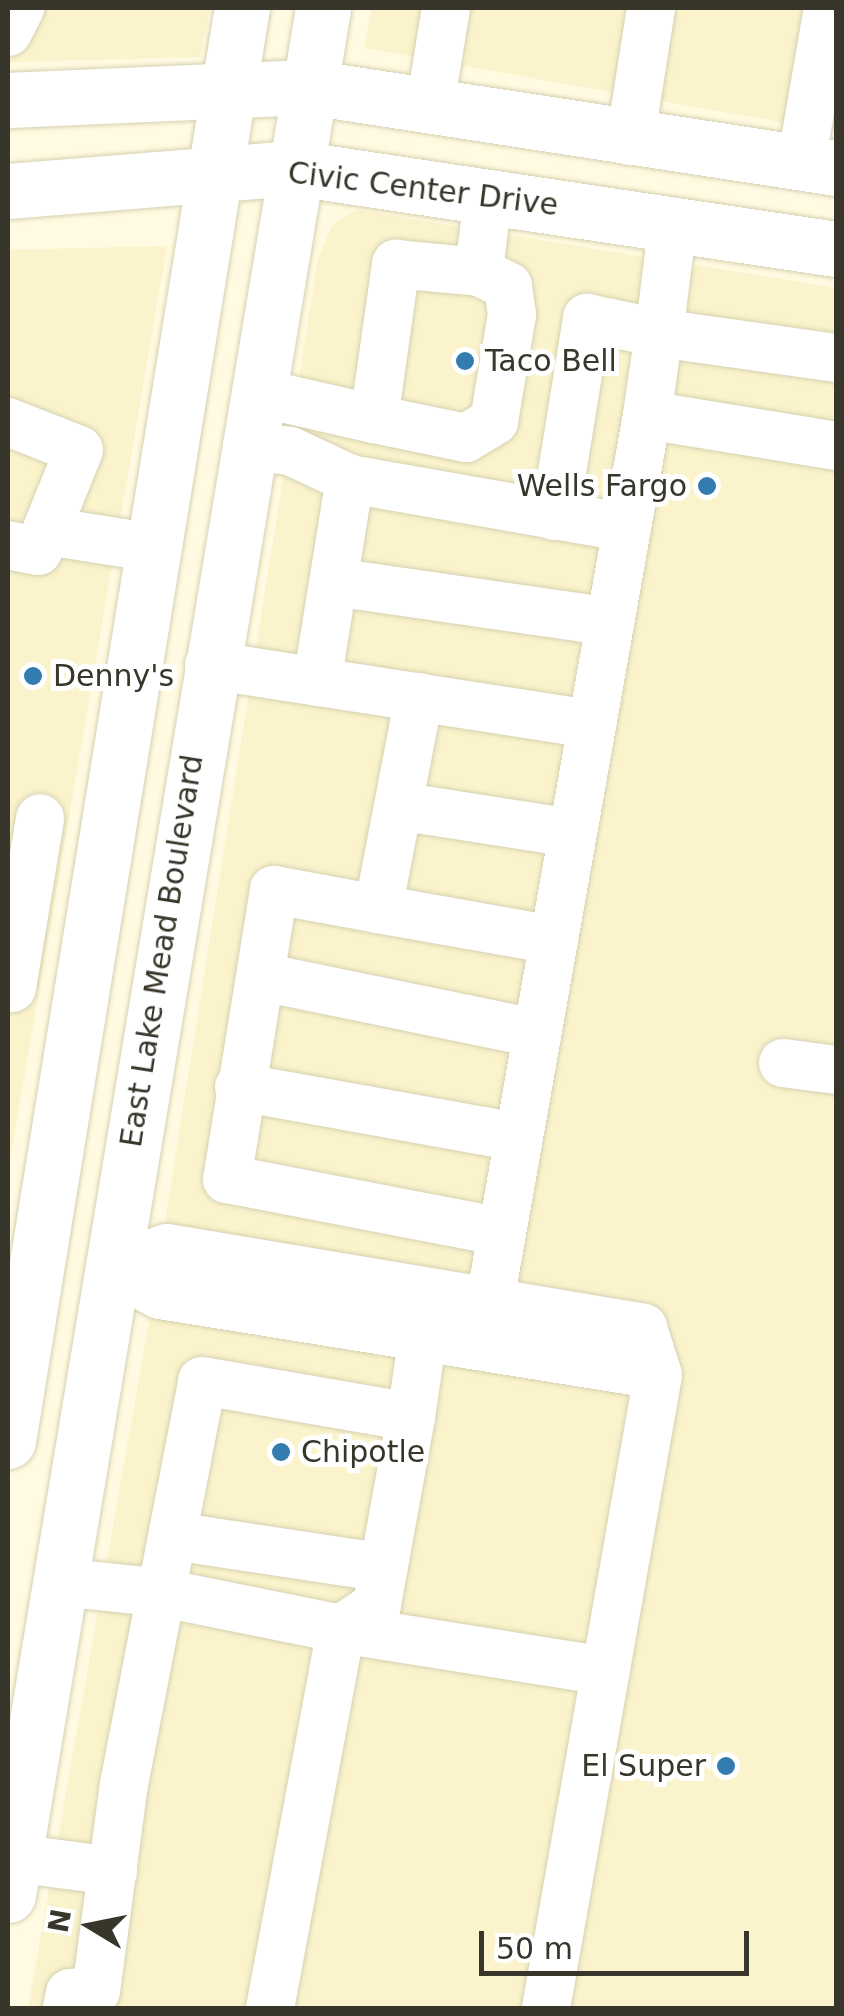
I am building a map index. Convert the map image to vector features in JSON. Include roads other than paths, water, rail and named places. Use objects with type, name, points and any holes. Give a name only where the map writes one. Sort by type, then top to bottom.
[{"type":"main road","points":[[8,1441],[23,1256],[84,981],[242,8]]},
{"type":"main road","name":"East Lake Mead Boulevard","points":[[11,1877],[209,665],[323,8]]},
{"type":"main road","points":[[8,100],[228,94],[309,87],[630,141],[819,165]]},
{"type":"main road","name":"Civic Center Drive","points":[[8,191],[295,168],[836,249]]},
{"type":"main road","points":[[23,1256],[110,1268]]},
{"type":"lane","points":[[8,32],[20,8]]},
{"type":"lane","points":[[430,106],[446,8]]},
{"type":"lane","points":[[630,141],[651,8]]},
{"type":"lane","points":[[819,165],[828,8]]},
{"type":"lane","points":[[479,272],[488,196]]},
{"type":"lane","points":[[485,1325],[647,414],[673,224]]},
{"type":"lane","points":[[256,392],[374,420],[466,438],[494,421],[512,315],[508,286],[479,272],[396,264],[374,420]]},
{"type":"lane","points":[[555,516],[588,318],[659,333],[836,358]]},
{"type":"lane","points":[[647,414],[836,446]]},
{"type":"lane","points":[[8,422],[79,450],[27,538],[154,548]]},
{"type":"lane","points":[[247,446],[290,451],[350,480],[627,528]]},
{"type":"lane","points":[[317,682],[350,480]]},
{"type":"lane","points":[[334,582],[610,622]]},
{"type":"lane","points":[[209,665],[592,724]]},
{"type":"lane","points":[[378,908],[419,698]]},
{"type":"lane","points":[[398,806],[572,833]]},
{"type":"lane","points":[[84,981],[11,970],[24,816],[110,826]]},
{"type":"lane","points":[[501,1232],[226,1179],[274,890],[554,940]]},
{"type":"lane","points":[[262,978],[536,1033]]},
{"type":"lane","points":[[782,1063],[836,1070]]},
{"type":"lane","points":[[239,1087],[518,1138]]},
{"type":"lane","points":[[110,1268],[160,1295],[425,1316],[485,1325],[643,1328],[658,1375],[546,2008]]},
{"type":"lane","points":[[270,2008],[340,1628],[378,1605],[425,1316]]},
{"type":"lane","points":[[81,2000],[112,1870],[202,1381],[410,1418]]},
{"type":"lane","points":[[173,1536],[384,1568]]},
{"type":"lane","points":[[59,1582],[163,1593],[340,1628],[606,1671]]},
{"type":"lane","points":[[11,1877],[112,1870]]},
{"type":"place","name":"Taco Bell","points":[[465,361]]},
{"type":"place","name":"Wells Fargo","points":[[707,486]]},
{"type":"place","name":"Denny's","points":[[33,676]]},
{"type":"place","name":"Chipotle","points":[[281,1452]]},
{"type":"place","name":"El Super","points":[[726,1766]]}]
